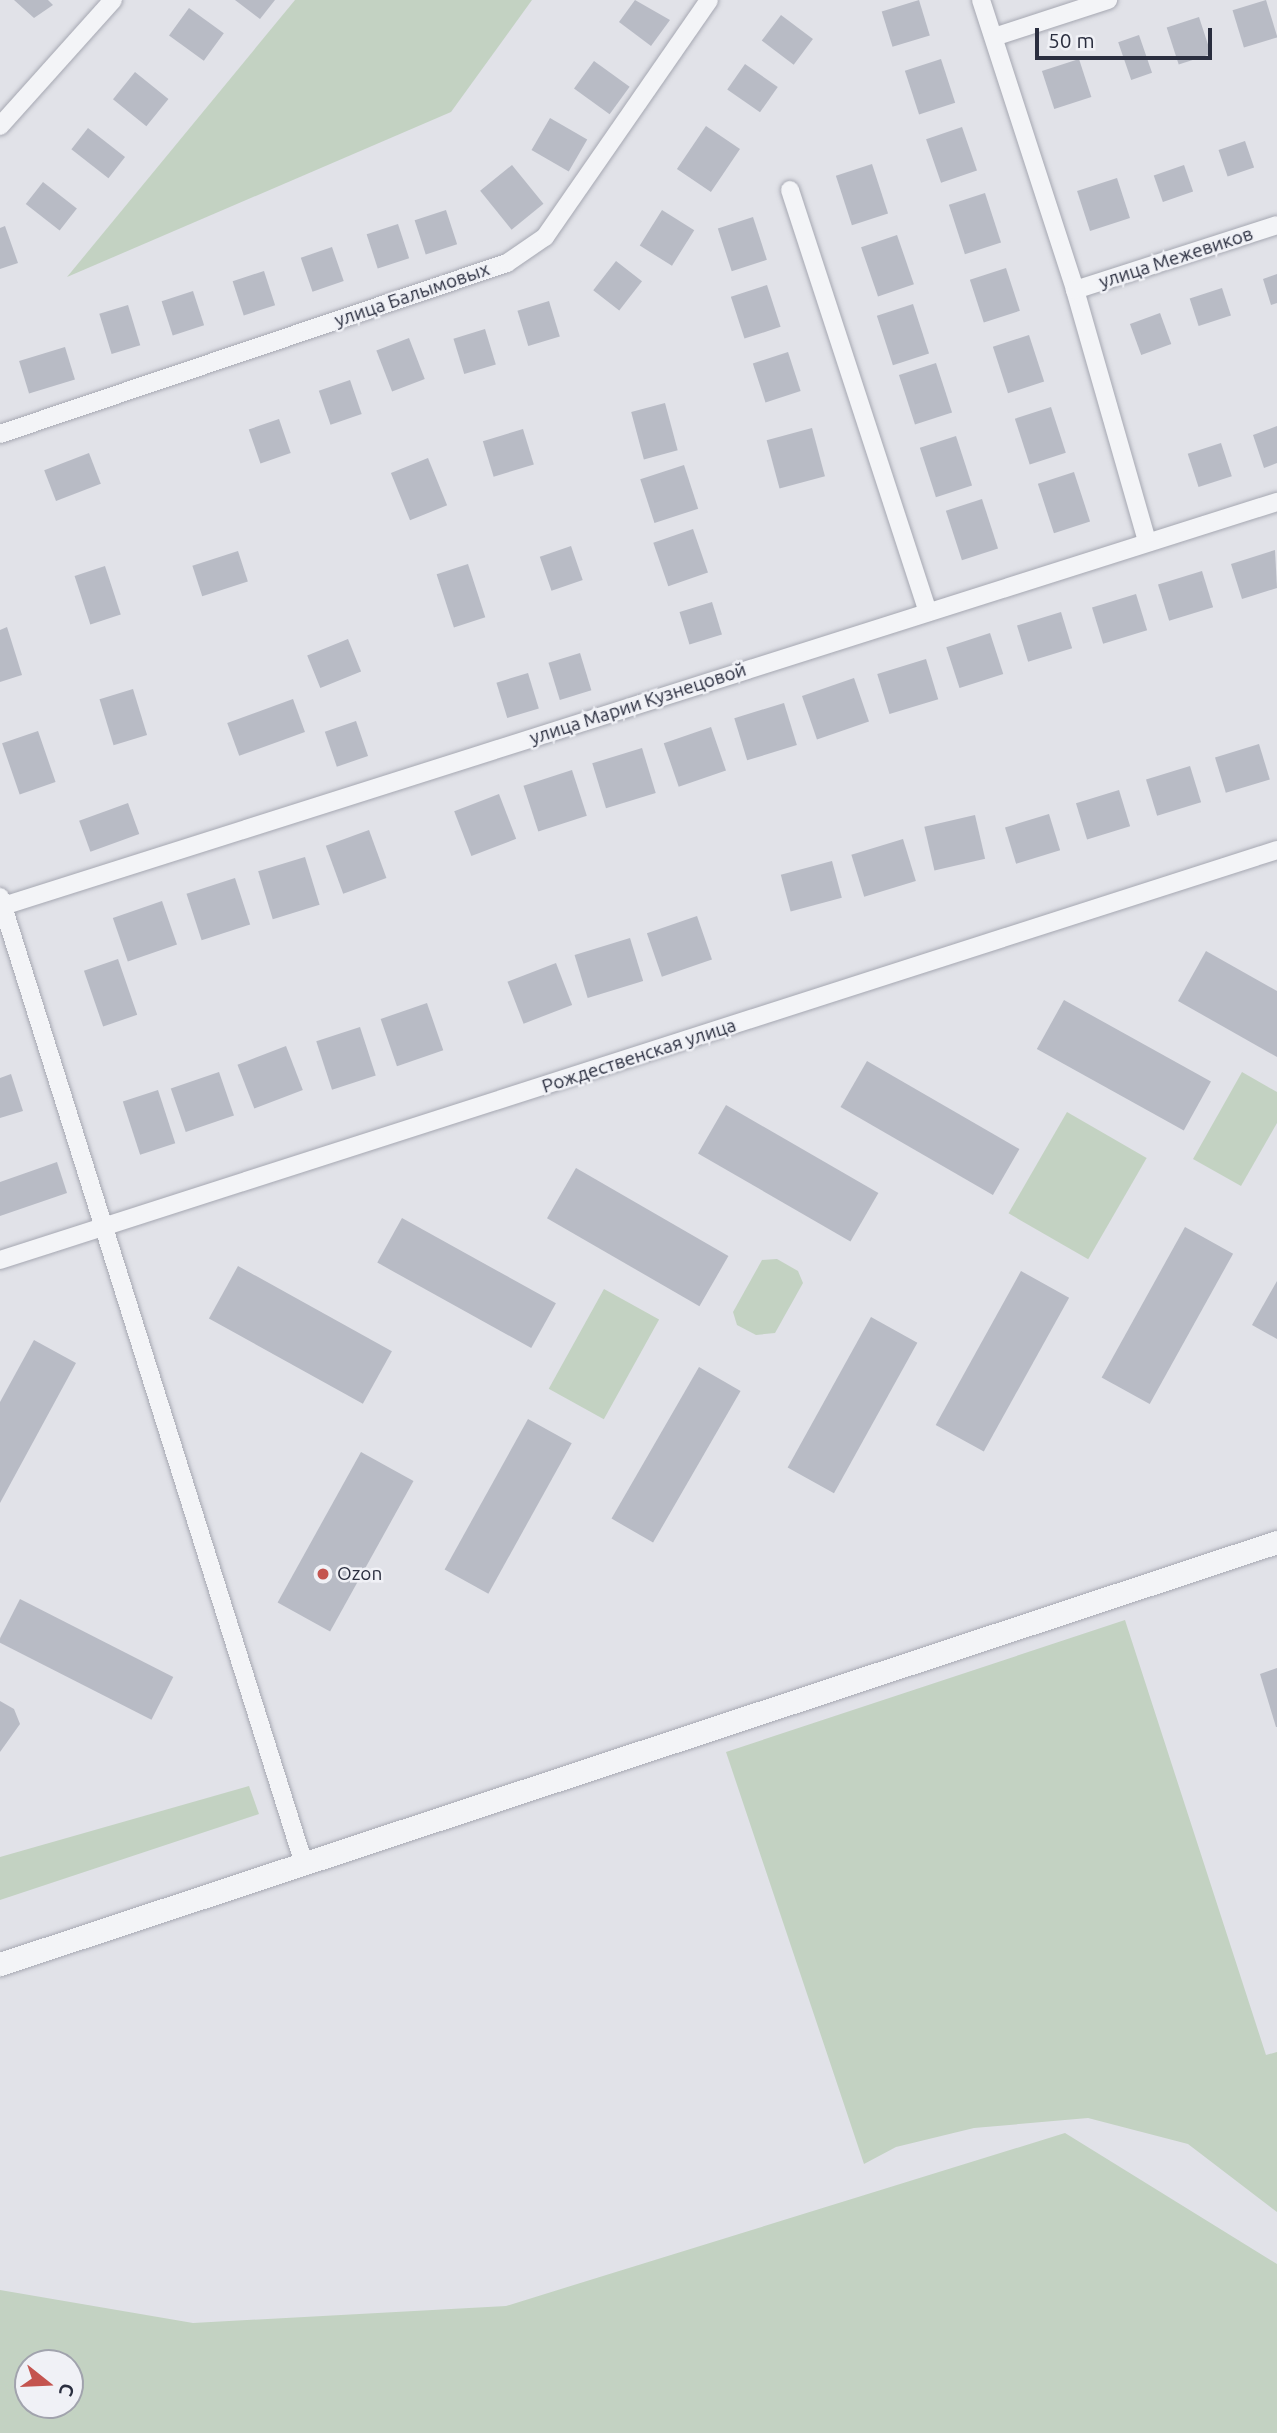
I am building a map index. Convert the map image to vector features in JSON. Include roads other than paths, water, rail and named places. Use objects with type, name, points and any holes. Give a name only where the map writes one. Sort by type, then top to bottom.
[{"type":"street","points":[[0,126],[113,0]]},
{"type":"street","name":"улица Балымовых","points":[[0,434],[507,263],[545,237],[709,0]]},
{"type":"street","points":[[981,0],[1075,290],[1147,541]]},
{"type":"street","points":[[993,37],[1108,0]]},
{"type":"street","points":[[790,190],[928,612]]},
{"type":"street","name":"улица Межевиков","points":[[1075,290],[1277,226]]},
{"type":"street","name":"улица Марии Кузнецовой","points":[[1,903],[1277,502]]},
{"type":"street","name":"Рождественская улица","points":[[0,1260],[1277,850]]},
{"type":"street","points":[[1,903],[304,1864]]},
{"type":"street","points":[[0,1964],[1277,1542]]},
{"type":"place","name":"Ozon","points":[[323,1574]]}]
